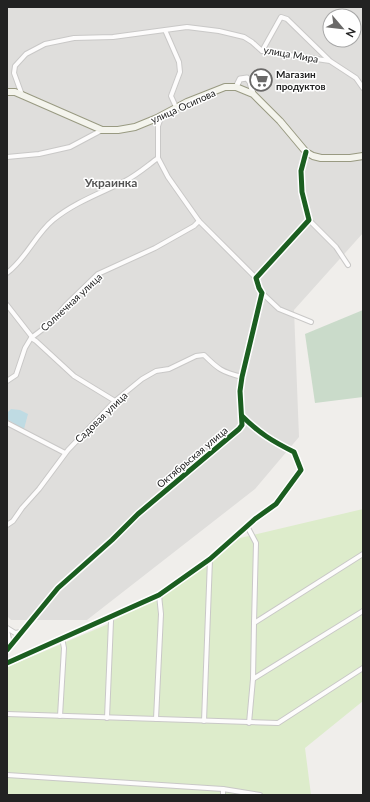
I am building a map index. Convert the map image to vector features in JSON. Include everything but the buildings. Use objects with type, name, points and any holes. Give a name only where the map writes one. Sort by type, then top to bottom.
[{"type":"main road","name":"улица Осипова","points":[[7,92],[15,92],[102,130],[118,130],[135,127],[176,107],[225,88],[236,87]]},
{"type":"main road","points":[[236,87],[253,94],[306,152],[313,156],[322,158],[363,156]]},
{"type":"street","points":[[262,51],[281,17],[287,19],[330,60]]},
{"type":"street","name":"улица Мира","points":[[22,95],[14,73],[15,66],[26,54],[45,44],[74,38],[113,37],[188,27],[219,31],[244,37],[262,51],[330,60],[356,78],[363,88]]},
{"type":"street","points":[[165,30],[179,62],[180,72],[171,96],[176,107]]},
{"type":"street","points":[[236,87],[240,79],[247,78],[250,82],[253,94]]},
{"type":"street","points":[[162,115],[158,126],[158,158],[168,176],[199,221],[256,278],[262,293],[279,309],[311,322]]},
{"type":"street","points":[[7,157],[39,154],[70,147],[102,130]]},
{"type":"street","points":[[306,152],[301,171],[302,192],[309,220],[336,247],[348,265]]},
{"type":"street","points":[[7,273],[15,267],[27,250],[52,221],[72,207],[127,180],[158,158]]},
{"type":"street","points":[[256,278],[309,220]]},
{"type":"street","name":"Солнечная улица","points":[[7,381],[16,375],[25,348],[31,338],[51,323],[65,306],[98,274],[155,248],[194,226],[199,221]]},
{"type":"street","name":"Октябрьская улица","points":[[7,650],[10,644],[58,588],[112,540],[138,514],[242,425],[240,391],[242,377],[262,293]]},
{"type":"street","points":[[7,305],[32,337],[31,338],[74,376],[115,401]]},
{"type":"street","name":"Садовая улица","points":[[7,525],[13,521],[66,453],[115,401],[142,379],[156,371],[170,369],[196,356],[204,355],[217,368],[226,373],[242,377]]},
{"type":"street","points":[[7,663],[159,595],[210,559],[247,526],[276,504],[301,470],[294,452],[277,444],[258,432],[242,416]]},
{"type":"street","points":[[7,423],[66,453]]},
{"type":"street","points":[[247,526],[256,543],[253,679],[249,722]]},
{"type":"street","points":[[254,623],[363,554]]},
{"type":"street","points":[[204,721],[210,559]]},
{"type":"street","points":[[156,719],[160,614],[159,595]]},
{"type":"street","points":[[253,679],[363,611]]},
{"type":"street","points":[[107,718],[112,616]]},
{"type":"street","points":[[7,629],[15,633],[21,632]]},
{"type":"street","points":[[7,629],[10,644]]},
{"type":"street","points":[[60,716],[64,648],[62,638]]},
{"type":"street","points":[[7,714],[278,723],[363,668]]},
{"type":"street","points":[[7,775],[223,789],[260,795]]},
{"type":"street","points":[[223,789],[223,795]]},
{"type":"shaded area","points":[[7,7],[363,7],[363,233],[294,310],[299,437],[255,489],[87,620],[11,620],[7,616]]},
{"type":"green space","points":[[363,310],[363,397],[315,403],[305,334]]},
{"type":"green space","points":[[363,509],[363,701],[305,748],[311,795],[7,795],[7,667],[106,625],[159,595],[240,538]]},
{"type":"water","points":[[11,409],[20,410],[28,414],[24,429],[7,419],[7,413]]},
{"type":"cycle path","points":[[7,650],[58,588],[112,540],[138,514],[242,425],[240,391],[242,377],[262,293],[256,278],[309,220],[302,192],[301,171],[306,152]]},
{"type":"cycle path","points":[[7,663],[159,595],[210,559],[255,519],[276,504],[301,470],[294,452],[266,436],[242,416]]},
{"type":"place","name":"Магазин продуктов","points":[[261,80]]},
{"type":"district","name":"Украинка","points":[[111,182]]}]
